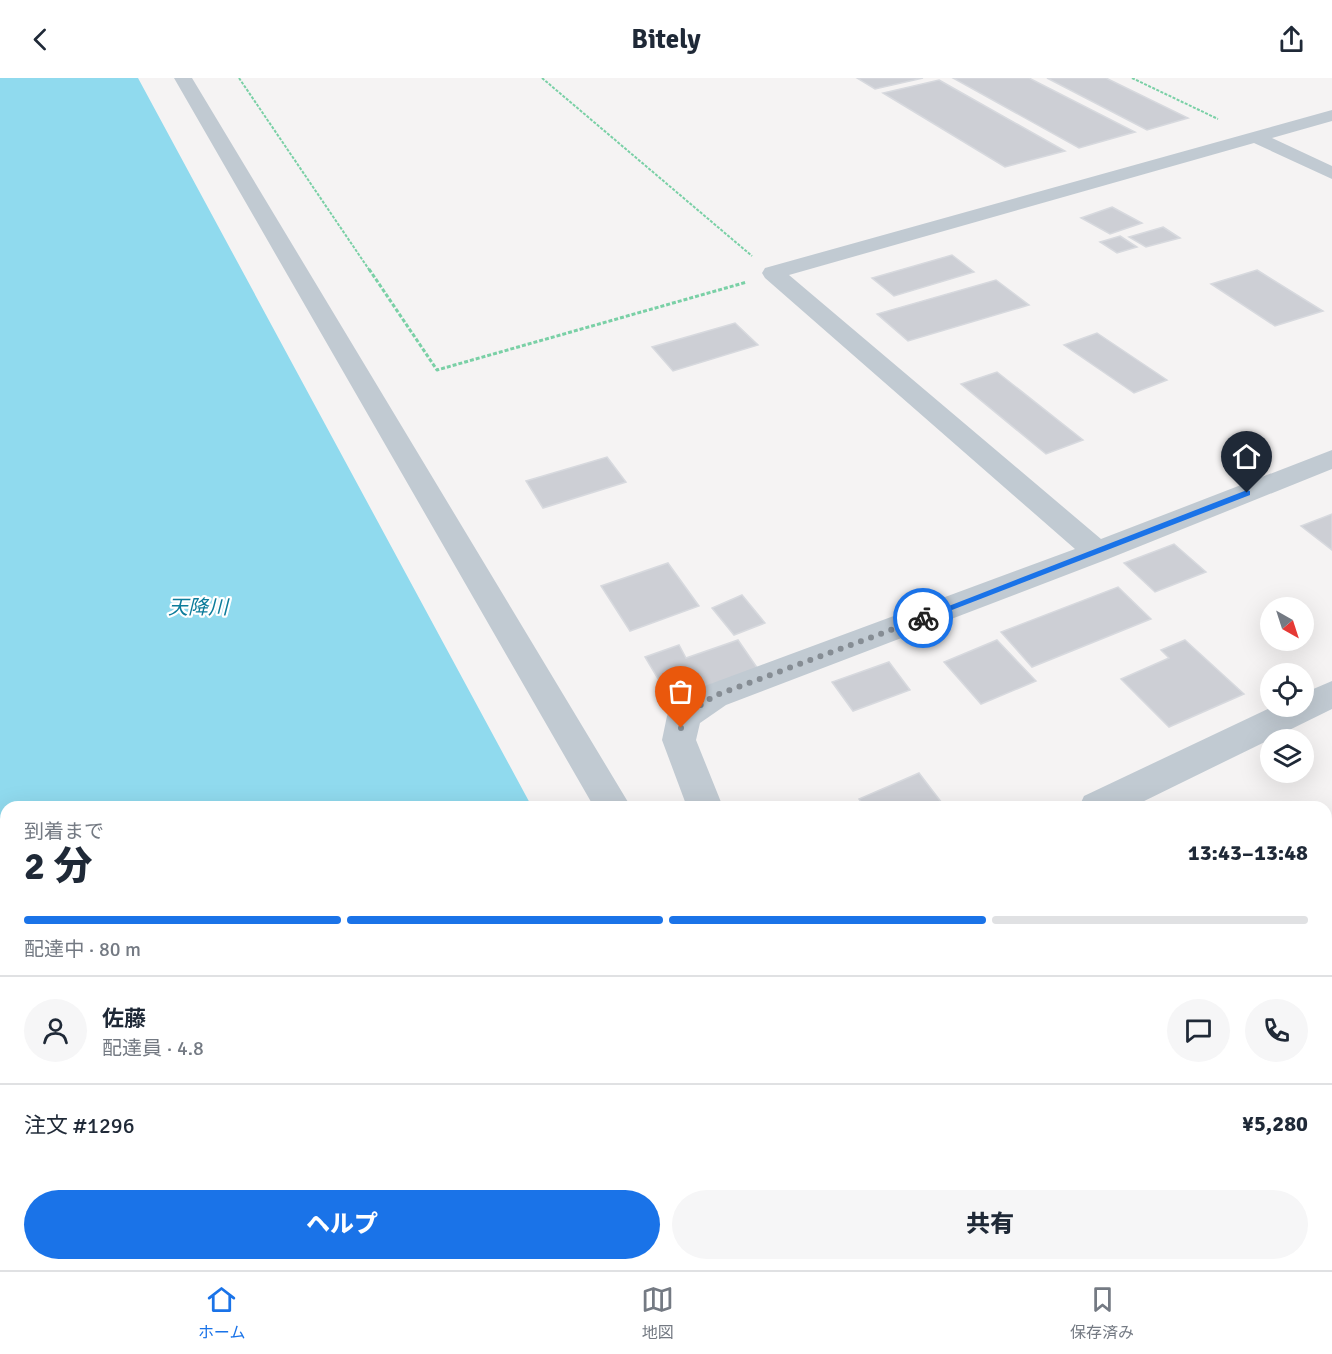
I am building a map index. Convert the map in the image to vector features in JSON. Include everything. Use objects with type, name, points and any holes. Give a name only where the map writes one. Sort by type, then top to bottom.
[{"type":"street","points":[[183,78],[609,801]]},
{"type":"street","points":[[773,273],[1332,115]]},
{"type":"street","points":[[1256,137],[1332,173]]},
{"type":"street","points":[[773,273],[1097,552]]},
{"type":"street","points":[[703,801],[679,740],[684,716],[714,696],[1097,552],[1332,459]]},
{"type":"street","points":[[1109,801],[1332,694]]},
{"type":"path","points":[[239,78],[436,370],[773,273]]},
{"type":"path","points":[[543,78],[773,273]]},
{"type":"path","points":[[1132,78],[1256,137]]},
{"type":"water","name":"天降川","points":[[0,78],[138,78],[529,801],[0,801]]},
{"type":"building","points":[[857,78],[923,78],[875,89]]},
{"type":"building","points":[[953,78],[1029,78],[1135,132],[1079,148]]},
{"type":"building","points":[[1047,78],[1106,78],[1188,118],[1147,130]]},
{"type":"building","points":[[939,80],[1065,151],[1005,167],[883,93]]},
{"type":"building","points":[[1112,207],[1142,223],[1110,234],[1081,218]]},
{"type":"building","points":[[1163,227],[1180,238],[1146,247],[1129,237]]},
{"type":"building","points":[[1120,236],[1137,247],[1117,253],[1100,242]]},
{"type":"building","points":[[952,255],[974,272],[894,296],[872,278]]},
{"type":"building","points":[[1257,270],[1323,311],[1275,326],[1211,284]]},
{"type":"building","points":[[996,280],[1029,305],[908,341],[877,314]]},
{"type":"building","points":[[735,323],[758,345],[673,371],[652,347]]},
{"type":"building","points":[[1097,333],[1167,380],[1134,393],[1064,345]]},
{"type":"building","points":[[997,372],[1083,440],[1046,454],[961,384]]},
{"type":"building","points":[[607,457],[626,482],[543,508],[526,481]]},
{"type":"building","points":[[1332,514],[1332,550],[1301,526]]},
{"type":"building","points":[[1174,544],[1206,572],[1155,592],[1124,563]]},
{"type":"building","points":[[668,563],[699,606],[630,631],[601,586]]},
{"type":"building","points":[[1118,587],[1151,619],[1032,667],[1001,632]]},
{"type":"building","points":[[742,595],[765,623],[734,635],[712,608]]},
{"type":"building","points":[[738,640],[760,672],[673,704],[645,657],[679,645],[686,658]]},
{"type":"building","points":[[997,640],[1036,681],[981,704],[944,662]]},
{"type":"building","points":[[1185,640],[1244,694],[1169,727],[1121,679],[1169,658],[1161,650]]},
{"type":"building","points":[[889,662],[910,690],[853,711],[832,682]]},
{"type":"building","points":[[919,773],[940,801],[860,801],[859,799]]},
{"type":"way so far","points":[[681,728],[684,716],[714,696],[923,618]]},
{"type":"route","points":[[923,618],[1247,493]]}]
